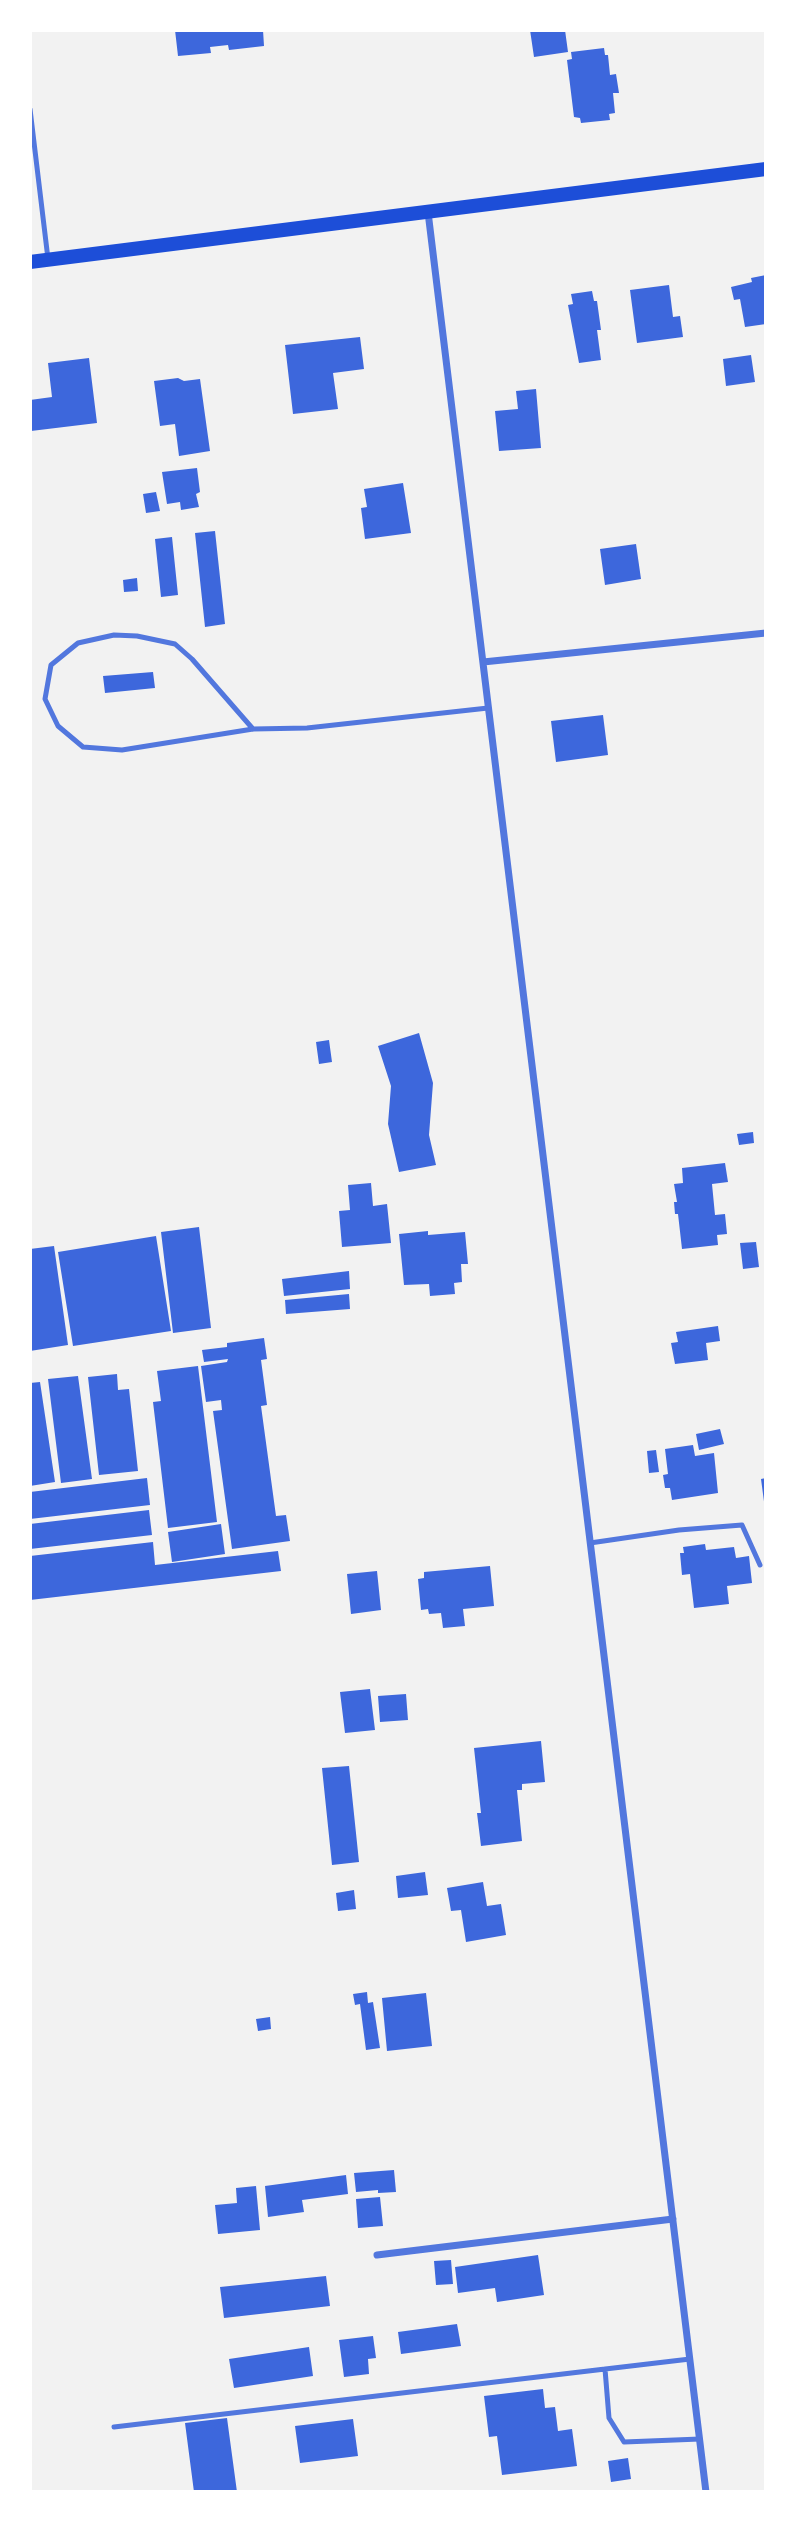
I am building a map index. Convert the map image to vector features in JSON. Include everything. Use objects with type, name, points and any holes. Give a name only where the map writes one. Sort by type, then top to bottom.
[{"type":"main road","points":[[30,262],[766,169]]},
{"type":"street","points":[[428,212],[706,2492]]},
{"type":"street","points":[[483,662],[766,633]]},
{"type":"street","points":[[377,2255],[673,2219]]},
{"type":"lane","points":[[30,109],[48,259]]},
{"type":"lane","points":[[253,729],[192,659],[175,644],[137,636],[114,635],[78,643],[51,665],[45,699],[58,726],[83,747],[122,750],[253,729],[307,728],[488,708]]},
{"type":"lane","points":[[590,1543],[679,1530],[742,1525],[760,1565]]},
{"type":"lane","points":[[114,2427],[690,2359]]},
{"type":"lane","points":[[605,2369],[609,2418],[624,2442],[699,2439]]},
{"type":"building","points":[[175,30],[263,30],[264,46],[229,50],[228,45],[210,47],[211,53],[178,56]]},
{"type":"building","points":[[530,30],[565,30],[568,52],[534,57]]},
{"type":"building","points":[[604,48],[605,55],[608,55],[610,75],[616,74],[619,93],[613,93],[615,113],[609,114],[610,120],[581,123],[580,118],[574,117],[567,60],[572,59],[571,52]]},
{"type":"building","points":[[766,275],[766,324],[745,327],[740,299],[734,300],[731,287]]},
{"type":"building","points":[[669,285],[673,317],[680,316],[683,337],[637,343],[630,290]]},
{"type":"building","points":[[592,291],[594,301],[597,301],[601,330],[597,330],[601,360],[579,363],[568,305],[573,304],[571,294]]},
{"type":"building","points":[[360,337],[364,369],[333,373],[338,409],[293,414],[285,345]]},
{"type":"building","points":[[751,355],[755,382],[726,386],[723,359]]},
{"type":"building","points":[[89,358],[97,423],[31,431],[30,400],[52,397],[48,363]]},
{"type":"building","points":[[178,378],[184,381],[200,379],[210,451],[179,456],[175,424],[160,426],[154,381]]},
{"type":"building","points":[[536,389],[541,448],[499,451],[495,411],[518,409],[516,391]]},
{"type":"building","points":[[197,468],[200,492],[196,494],[199,507],[181,510],[180,502],[167,504],[162,472]]},
{"type":"building","points":[[403,483],[411,533],[365,539],[361,508],[367,507],[364,489]]},
{"type":"building","points":[[156,492],[160,511],[146,513],[143,494]]},
{"type":"building","points":[[215,531],[225,624],[205,627],[195,533]]},
{"type":"building","points":[[172,537],[178,595],[161,597],[155,539]]},
{"type":"building","points":[[636,544],[641,579],[605,585],[600,549]]},
{"type":"building","points":[[137,578],[138,591],[124,592],[123,580]]},
{"type":"building","points":[[153,672],[155,688],[105,693],[103,676]]},
{"type":"building","points":[[603,715],[608,755],[556,762],[551,721]]},
{"type":"building","points":[[419,1033],[433,1083],[429,1135],[436,1165],[399,1172],[388,1124],[391,1086],[378,1046]]},
{"type":"building","points":[[329,1040],[332,1062],[319,1064],[316,1042]]},
{"type":"building","points":[[753,1132],[754,1143],[739,1145],[737,1134]]},
{"type":"building","points":[[725,1163],[728,1182],[712,1184],[715,1215],[725,1214],[727,1234],[717,1235],[718,1245],[682,1249],[678,1214],[675,1214],[674,1202],[677,1202],[674,1184],[683,1183],[682,1168]]},
{"type":"building","points":[[371,1183],[373,1206],[387,1204],[391,1243],[342,1247],[339,1211],[350,1210],[348,1185]]},
{"type":"building","points":[[199,1227],[211,1328],[173,1333],[161,1232]]},
{"type":"building","points":[[428,1231],[428,1235],[465,1232],[468,1264],[461,1264],[462,1282],[454,1283],[455,1294],[430,1296],[429,1284],[404,1285],[399,1234]]},
{"type":"building","points":[[156,1236],[171,1331],[73,1346],[58,1252]]},
{"type":"building","points":[[756,1242],[759,1267],[743,1269],[740,1243]]},
{"type":"building","points":[[54,1246],[68,1345],[30,1351],[30,1249]]},
{"type":"building","points":[[349,1271],[350,1289],[284,1296],[282,1279]]},
{"type":"building","points":[[349,1294],[350,1309],[286,1314],[285,1300]]},
{"type":"building","points":[[718,1326],[720,1341],[706,1343],[708,1360],[675,1364],[671,1343],[678,1342],[676,1332]]},
{"type":"building","points":[[264,1338],[267,1359],[261,1360],[267,1405],[261,1406],[276,1516],[286,1515],[290,1541],[232,1549],[213,1411],[222,1410],[221,1400],[206,1402],[201,1366],[227,1362],[228,1359],[204,1362],[202,1350],[227,1347],[227,1343]]},
{"type":"building","points":[[198,1366],[217,1522],[168,1528],[153,1402],[161,1401],[157,1371]]},
{"type":"building","points":[[117,1374],[118,1390],[129,1389],[138,1471],[99,1475],[88,1377]]},
{"type":"building","points":[[78,1376],[92,1479],[61,1483],[48,1379]]},
{"type":"building","points":[[40,1382],[55,1482],[30,1486],[30,1383]]},
{"type":"building","points":[[720,1429],[724,1444],[699,1450],[696,1434]]},
{"type":"building","points":[[693,1445],[695,1456],[714,1453],[718,1493],[672,1500],[670,1488],[665,1488],[663,1475],[668,1474],[665,1449]]},
{"type":"building","points":[[656,1450],[659,1472],[649,1473],[647,1451]]},
{"type":"building","points":[[147,1478],[150,1505],[30,1519],[30,1492]]},
{"type":"building","points":[[766,1478],[766,1509],[765,1509],[761,1479]]},
{"type":"building","points":[[149,1510],[152,1535],[30,1549],[30,1524]]},
{"type":"building","points":[[221,1524],[225,1554],[172,1562],[168,1532]]},
{"type":"building","points":[[153,1542],[155,1565],[278,1551],[281,1571],[30,1600],[30,1556]]},
{"type":"building","points":[[705,1544],[706,1550],[734,1547],[736,1558],[749,1556],[752,1583],[727,1586],[729,1604],[694,1608],[690,1574],[682,1575],[680,1553],[684,1553],[683,1547]]},
{"type":"building","points":[[490,1566],[494,1606],[463,1609],[465,1626],[443,1628],[441,1613],[429,1614],[428,1609],[421,1610],[418,1579],[424,1578],[424,1572]]},
{"type":"building","points":[[377,1571],[381,1610],[351,1614],[347,1574]]},
{"type":"building","points":[[370,1689],[375,1730],[345,1733],[340,1692]]},
{"type":"building","points":[[406,1694],[408,1720],[380,1722],[378,1696]]},
{"type":"building","points":[[541,1741],[545,1782],[522,1784],[522,1790],[517,1790],[522,1841],[481,1846],[477,1813],[481,1813],[474,1748]]},
{"type":"building","points":[[349,1766],[359,1862],[332,1865],[322,1768]]},
{"type":"building","points":[[425,1872],[428,1895],[398,1898],[396,1876]]},
{"type":"building","points":[[483,1882],[487,1906],[501,1904],[506,1935],[466,1942],[461,1910],[451,1911],[447,1888]]},
{"type":"building","points":[[354,1890],[356,1909],[338,1911],[336,1893]]},
{"type":"building","points":[[367,1992],[368,2003],[373,2002],[380,2048],[366,2050],[360,2004],[355,2005],[353,1994]]},
{"type":"building","points":[[426,1993],[432,2046],[387,2051],[382,1998]]},
{"type":"building","points":[[270,2017],[271,2029],[258,2031],[256,2019]]},
{"type":"building","points":[[394,2170],[396,2192],[356,2192],[354,2173]]},
{"type":"building","points":[[346,2175],[348,2194],[302,2200],[304,2212],[268,2217],[265,2186]]},
{"type":"building","points":[[256,2186],[260,2230],[218,2234],[215,2205],[237,2203],[236,2188]]},
{"type":"building","points":[[380,2197],[383,2226],[358,2228],[356,2199]]},
{"type":"building","points":[[538,2255],[544,2295],[497,2302],[495,2288],[458,2293],[455,2267]]},
{"type":"building","points":[[451,2260],[453,2284],[436,2285],[434,2261]]},
{"type":"building","points":[[326,2276],[330,2306],[224,2318],[220,2287]]},
{"type":"building","points":[[457,2324],[461,2346],[401,2354],[398,2332]]},
{"type":"building","points":[[373,2336],[376,2358],[368,2359],[369,2374],[344,2377],[339,2340]]},
{"type":"building","points":[[309,2347],[313,2376],[234,2388],[229,2359]]},
{"type":"building","points":[[543,2389],[545,2408],[555,2407],[558,2431],[572,2429],[577,2466],[502,2475],[497,2436],[489,2437],[484,2396]]},
{"type":"building","points":[[227,2418],[237,2492],[194,2492],[185,2423]]},
{"type":"building","points":[[353,2419],[358,2456],[300,2463],[295,2426]]},
{"type":"building","points":[[628,2458],[631,2479],[611,2482],[608,2461]]}]
